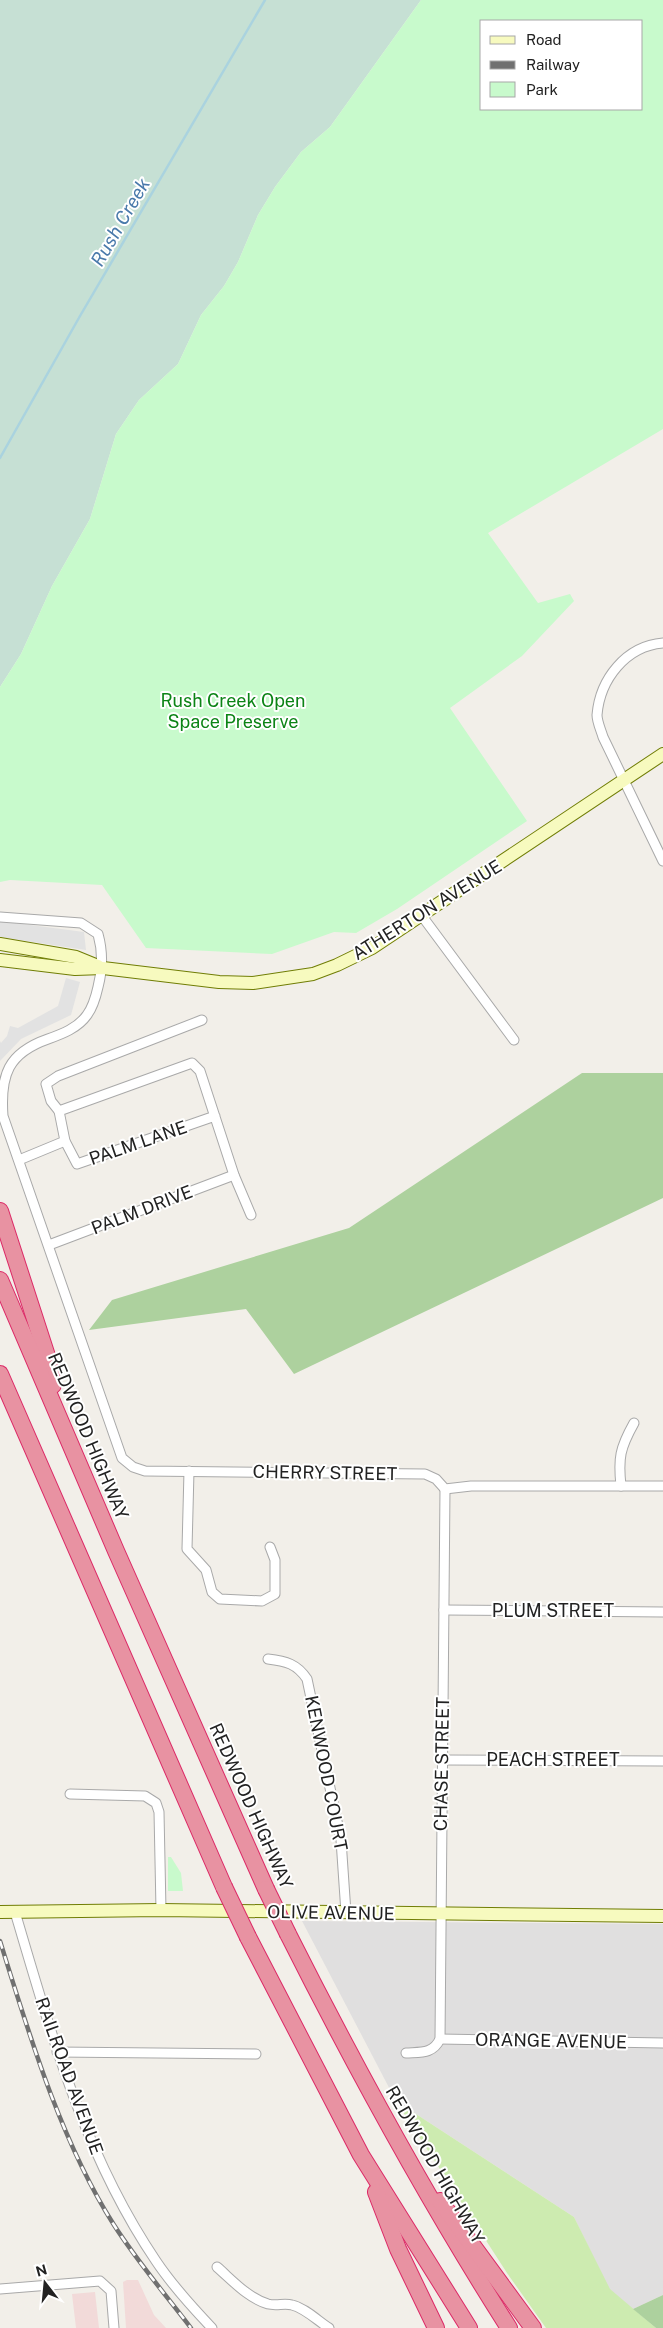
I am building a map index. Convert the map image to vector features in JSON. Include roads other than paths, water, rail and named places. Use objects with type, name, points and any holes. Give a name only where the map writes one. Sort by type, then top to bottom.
[{"type":"highway","points":[[0,1210],[47,1356],[60,1419]]},
{"type":"highway","name":"REDWOOD HIGHWAY","points":[[0,1280],[122,1566],[266,1889],[346,2048],[414,2174],[509,2328]]},
{"type":"highway","points":[[0,1374],[224,1887],[248,1937],[361,2155],[469,2328]]},
{"type":"highway","points":[[361,2155],[398,2249],[436,2328]]},
{"type":"highway","points":[[414,2174],[449,2210],[533,2328]]},
{"type":"main road","name":"ATHERTON AVENUE","points":[[0,960],[75,969],[103,968],[219,982],[252,983],[283,980],[337,966],[372,948],[422,916],[663,754]]},
{"type":"main road","name":"ATHERTON AVENUE","points":[[0,944],[76,957],[103,968]]},
{"type":"main road","name":"OLIVE AVENUE","points":[[0,1912],[161,1910],[441,1915],[663,1916]]},
{"type":"street","points":[[663,643],[630,654],[616,667],[602,690],[597,716],[603,738],[663,861]]},
{"type":"street","points":[[422,916],[514,1040]]},
{"type":"street","points":[[0,917],[81,923],[98,934],[103,968]]},
{"type":"street","name":"CHERRY STREET","points":[[103,968],[95,998],[87,1015],[64,1033],[34,1044],[17,1055],[7,1068],[2,1081],[0,1098],[3,1116],[122,1458],[133,1467],[144,1471],[425,1474],[436,1479],[445,1489]]},
{"type":"street","name":"PALM LANE","points":[[202,1020],[58,1076],[46,1084],[51,1101],[59,1111],[65,1141],[77,1164],[215,1116]]},
{"type":"street","points":[[59,1111],[192,1063],[200,1071],[234,1175],[251,1215]]},
{"type":"street","points":[[19,1160],[65,1141]]},
{"type":"street","name":"PALM DRIVE","points":[[49,1245],[234,1175]]},
{"type":"street","points":[[621,1486],[618,1461],[622,1445],[634,1423]]},
{"type":"street","points":[[189,1471],[188,1549],[206,1570],[212,1592],[220,1600],[242,1602],[262,1600],[276,1594],[275,1560],[270,1547]]},
{"type":"street","points":[[445,1489],[471,1486],[663,1486]]},
{"type":"street","name":"CHASE STREET","points":[[440,2039],[445,1489]]},
{"type":"street","name":"PLUM STREET","points":[[444,1610],[663,1612]]},
{"type":"street","name":"KENWOOD COURT","points":[[268,1659],[287,1661],[301,1669],[307,1679],[341,1840],[346,1913]]},
{"type":"street","name":"PEACH STREET","points":[[442,1760],[663,1761]]},
{"type":"street","points":[[70,1794],[145,1796],[156,1803],[158,1812],[161,1910]]},
{"type":"street","name":"RAILROAD AVENUE","points":[[15,1912],[57,2052],[82,2122],[104,2171],[156,2262],[212,2328]]},
{"type":"street","points":[[406,2053],[429,2051],[436,2047],[440,2039]]},
{"type":"street","name":"ORANGE AVENUE","points":[[440,2039],[663,2043]]},
{"type":"street","points":[[57,2052],[256,2054]]},
{"type":"street","points":[[217,2267],[245,2292],[256,2298],[269,2304],[290,2304],[329,2328]]},
{"type":"street","points":[[0,2289],[94,2280],[104,2284],[112,2294],[114,2328]]},
{"type":"waterway","name":"Rush Creek","points":[[0,458],[80,316],[265,0]]},
{"type":"railway","points":[[0,1941],[48,2087],[78,2159],[114,2225],[191,2328]]},
{"type":"park label","name":"Rush Creek Open Space Preserve","points":[[233,711]]}]
